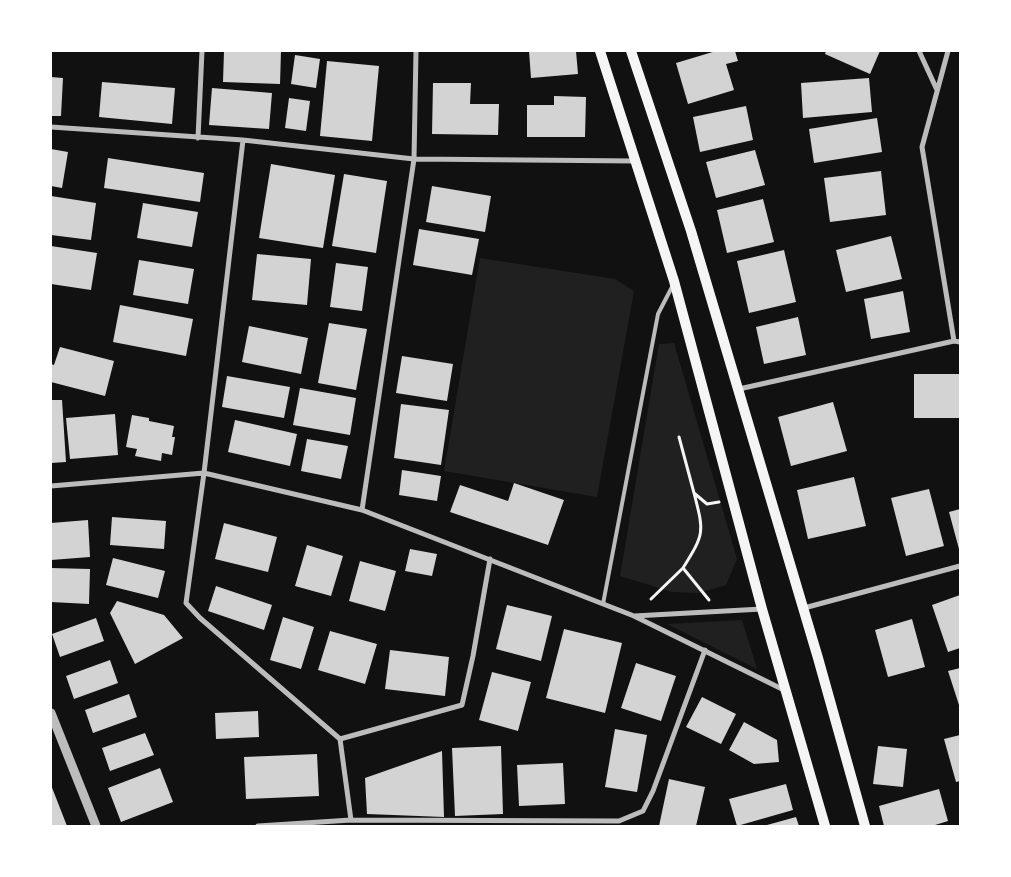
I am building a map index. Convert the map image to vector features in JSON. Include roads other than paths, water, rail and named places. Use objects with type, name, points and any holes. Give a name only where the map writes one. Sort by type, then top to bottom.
[{"type":"main road","points":[[600,51],[674,281],[762,609],[825,826]]},
{"type":"main road","points":[[631,51],[691,231],[739,389],[804,608],[865,826]]},
{"type":"street","points":[[198,138],[202,51]]},
{"type":"street","points":[[362,510],[414,159],[416,51]]},
{"type":"street","points":[[919,51],[937,90]]},
{"type":"street","points":[[739,389],[957,342],[922,146],[948,51]]},
{"type":"street","points":[[51,127],[243,140],[414,159],[635,161]]},
{"type":"street","points":[[243,140],[204,474],[186,603],[200,618],[340,739],[351,820]]},
{"type":"street","points":[[51,486],[204,474],[362,510],[634,616],[785,690]]},
{"type":"street","points":[[340,739],[462,704],[473,656],[490,559]]},
{"type":"street","points":[[804,608],[960,566]]},
{"type":"street","points":[[634,616],[762,609]]},
{"type":"street","points":[[258,826],[351,820],[620,824],[643,811],[654,791],[706,650]]},
{"type":"street","points":[[51,713],[96,826]]},
{"type":"lane","points":[[603,604],[658,314],[674,281]]}]
